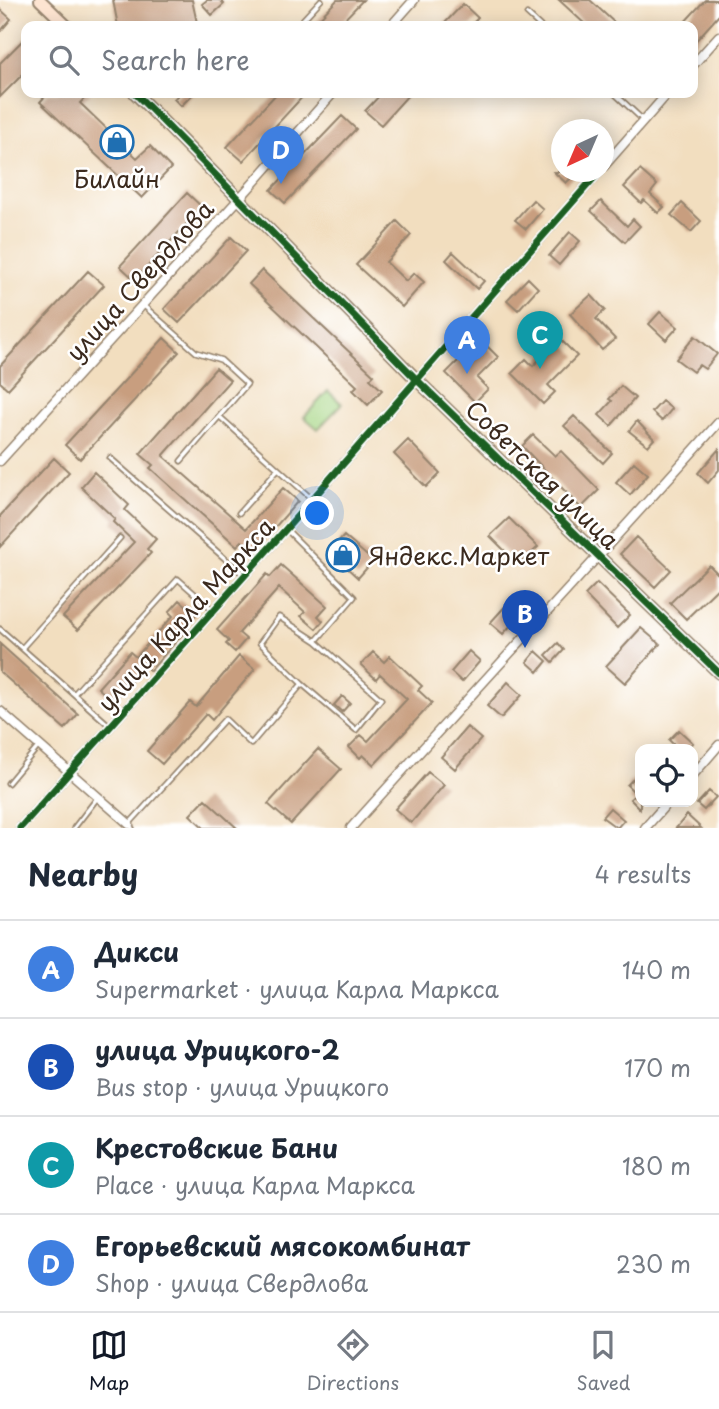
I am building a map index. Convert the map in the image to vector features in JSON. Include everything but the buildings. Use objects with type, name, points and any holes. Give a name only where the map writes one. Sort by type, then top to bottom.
[{"type":"street","points":[[40,0],[62,21]]},
{"type":"street","points":[[395,21],[414,0]]},
{"type":"street","points":[[698,59],[719,36]]},
{"type":"street","name":"Советская улица","points":[[140,98],[416,379],[719,673]]},
{"type":"street","name":"улица Свердлова","points":[[0,461],[329,98]]},
{"type":"street","points":[[614,154],[664,98]]},
{"type":"street","name":"улица Карла Маркса","points":[[20,828],[590,182]]},
{"type":"street","points":[[351,828],[719,422]]},
{"type":"street","points":[[0,711],[130,826]]},
{"type":"street","points":[[698,769],[719,746]]},
{"type":"street","points":[[645,828],[664,807]]},
{"type":"lane","points":[[302,21],[321,0]]},
{"type":"lane","points":[[527,14],[535,21]]},
{"type":"lane","points":[[620,98],[644,120]]},
{"type":"lane","points":[[142,305],[195,352],[220,360],[247,384],[181,461]]},
{"type":"lane","points":[[220,417],[312,500]]},
{"type":"lane","points":[[110,458],[245,576]]},
{"type":"lane","points":[[239,513],[278,469]]},
{"type":"lane","points":[[286,529],[354,597],[316,641]]},
{"type":"lane","points":[[22,648],[120,538]]},
{"type":"lane","points":[[74,694],[178,579],[214,610]]},
{"type":"lane","points":[[279,617],[316,641],[381,699],[356,730],[302,684],[260,643],[279,617]]},
{"type":"lane","points":[[0,629],[111,726]]},
{"type":"lane","points":[[130,826],[225,719],[251,744],[302,684]]},
{"type":"lane","points":[[8,783],[40,746]]},
{"type":"lane","points":[[74,828],[98,797]]},
{"type":"green space","points":[[328,391],[342,404],[318,429],[304,417]]},
{"type":"cycle path","points":[[140,98],[416,379],[719,673]]},
{"type":"cycle path","points":[[20,828],[590,182]]},
{"type":"place","name":"Билайн","points":[[117,142]]},
{"type":"place","name":"Егорьевский мясокомбинат","points":[[281,184]]},
{"type":"place","name":"Крестовские Бани","points":[[540,369]]},
{"type":"place","name":"Дикси","points":[[467,374]]},
{"type":"place","name":"Яндекс.Маркет","points":[[343,555]]},
{"type":"place","name":"улица Урицкого-2","points":[[525,648]]}]
